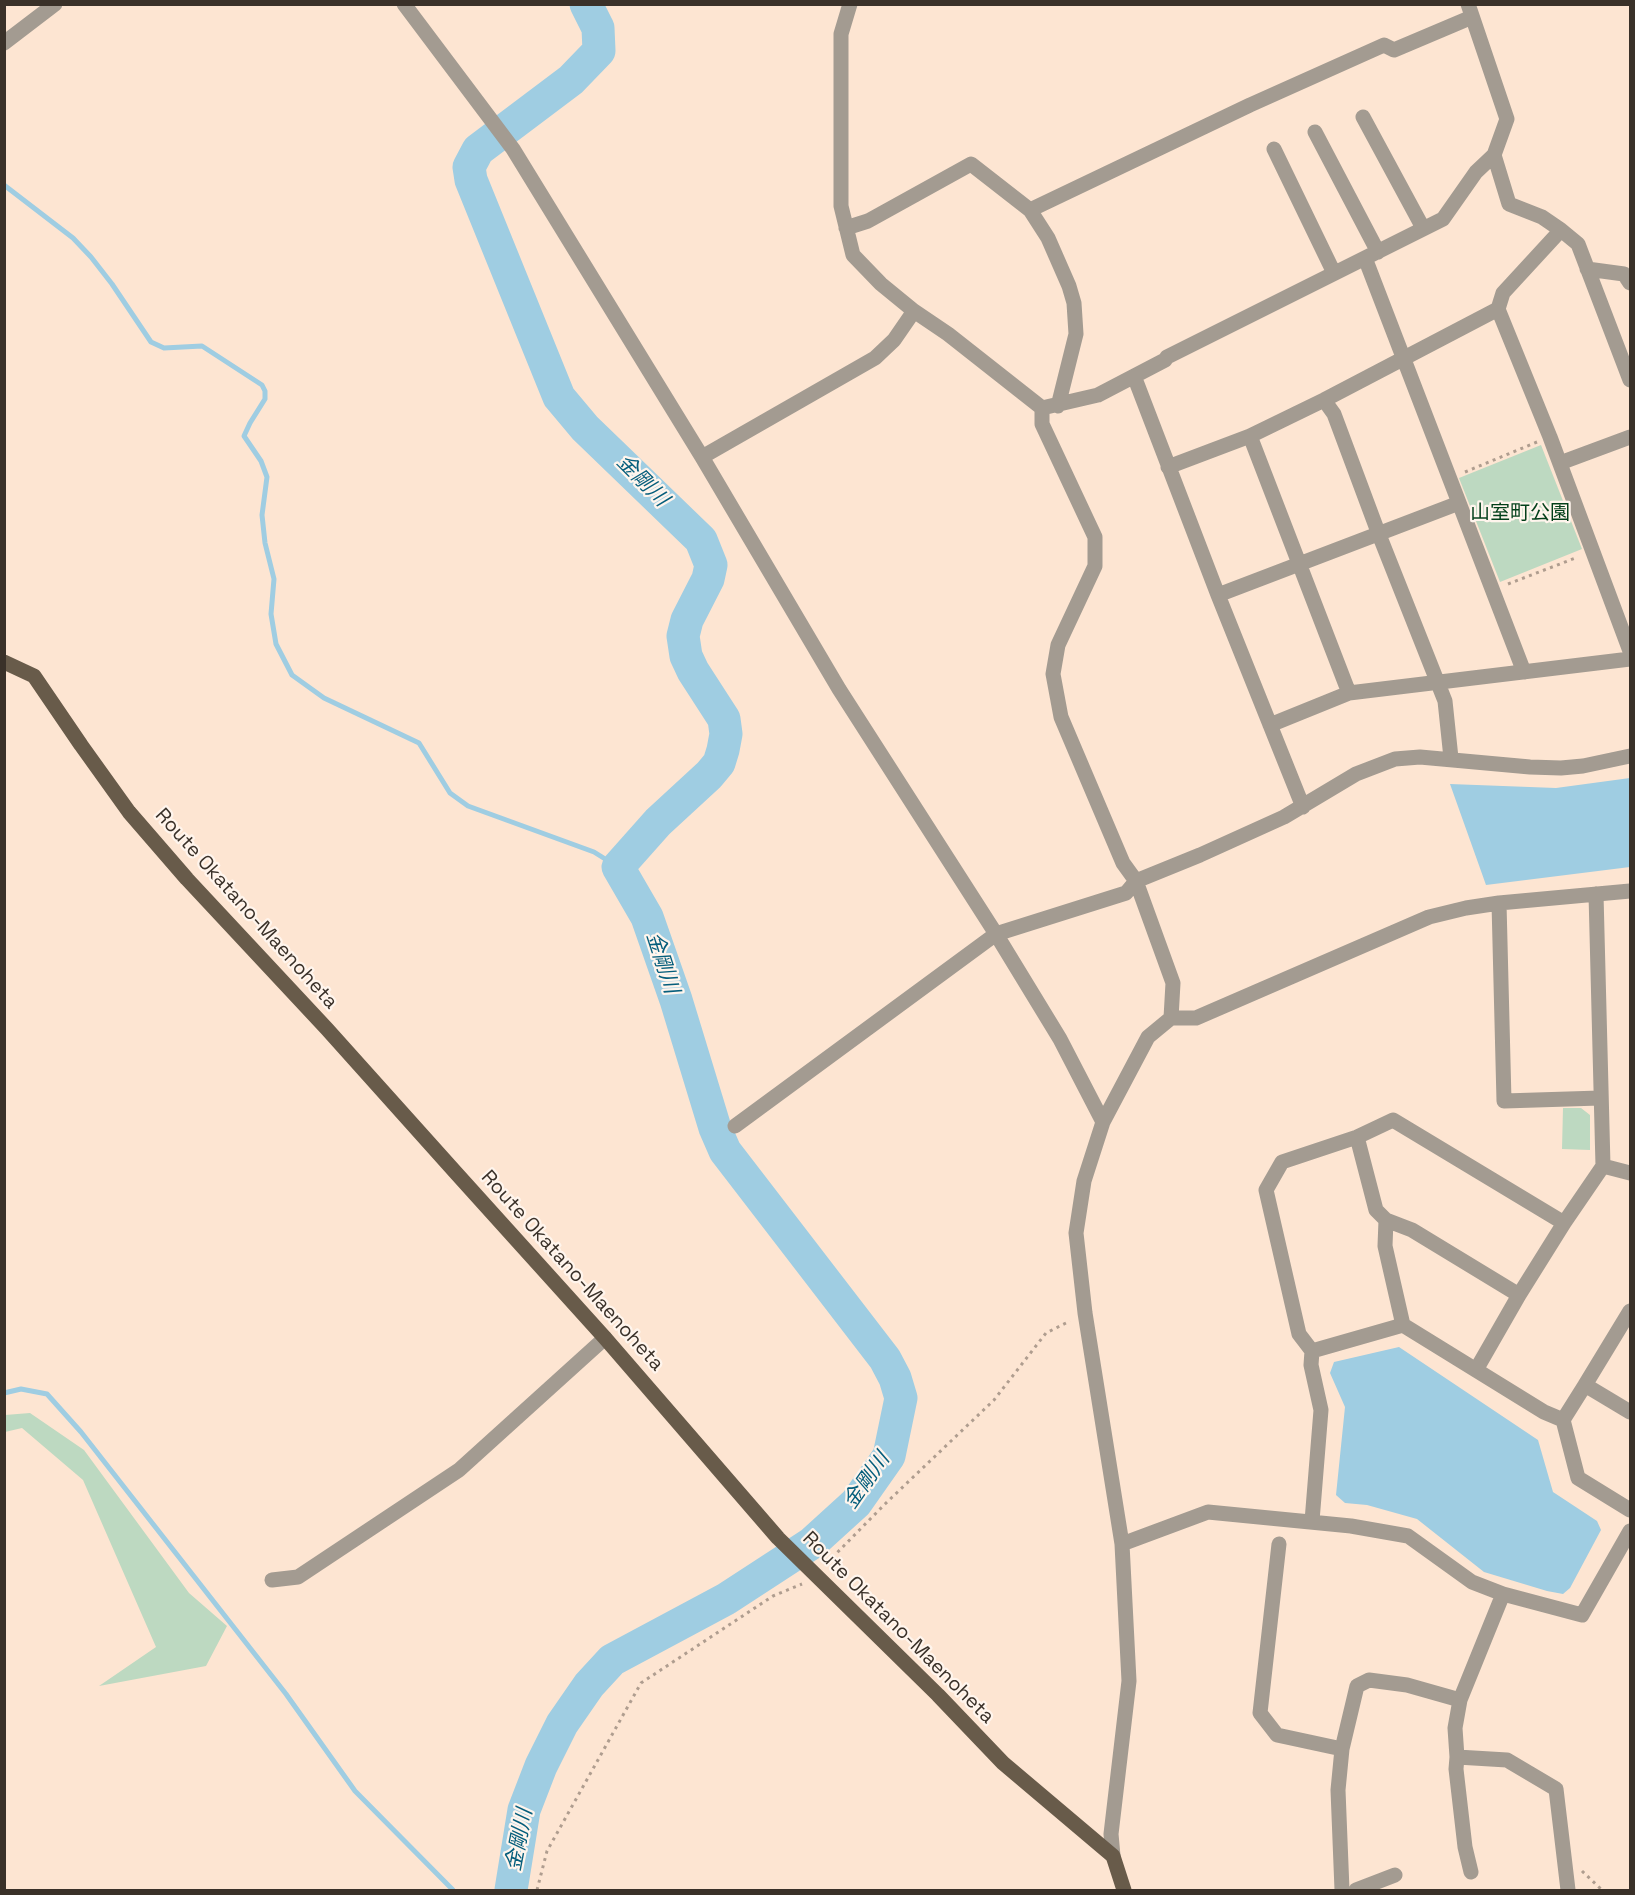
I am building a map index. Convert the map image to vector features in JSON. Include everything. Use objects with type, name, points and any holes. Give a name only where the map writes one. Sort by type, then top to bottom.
[{"type":"main road","name":"Route Okatano-Maenoheta","points":[[4,662],[34,676],[129,812],[187,879],[327,1029],[605,1338],[778,1538],[1003,1762],[1113,1856]]},
{"type":"main road","points":[[1113,1856],[1124,1890]]},
{"type":"street","points":[[4,43],[55,4]]},
{"type":"street","points":[[404,4],[519,159],[702,457],[839,689],[996,934],[1060,1039],[1103,1122]]},
{"type":"street","points":[[850,4],[841,34],[842,206],[853,255],[914,311],[948,334],[1042,408],[1098,395],[1167,357],[1443,219],[1476,172],[1494,155],[1507,119],[1470,11],[1394,50],[1384,45],[1250,105],[1030,210]]},
{"type":"street","points":[[1363,117],[1423,228]]},
{"type":"street","points":[[1315,132],[1371,255],[1404,357],[1524,672]]},
{"type":"street","points":[[1274,149],[1334,273]]},
{"type":"street","points":[[1494,155],[1509,204],[1542,217],[1578,244],[1630,380]]},
{"type":"street","points":[[846,228],[868,221],[971,164],[1030,210],[1048,238],[1074,303],[1076,334],[1058,406]]},
{"type":"street","points":[[1561,230],[1503,293],[1498,309],[1550,437],[1630,651]]},
{"type":"street","points":[[1587,269],[1624,274],[1630,283]]},
{"type":"street","points":[[1168,467],[1250,436],[1498,309]]},
{"type":"street","points":[[702,457],[875,358],[894,340],[914,311]]},
{"type":"street","points":[[1134,376],[1303,807]]},
{"type":"street","points":[[1324,400],[1334,414],[1445,701],[1451,758]]},
{"type":"street","points":[[1042,408],[1042,424],[1095,537],[1095,566],[1058,645],[1053,674],[1061,717],[1124,863],[1136,880],[1173,983],[1171,1018]]},
{"type":"street","points":[[1250,436],[1349,693]]},
{"type":"street","points":[[1560,463],[1630,437]]},
{"type":"street","points":[[1218,595],[1459,503]]},
{"type":"street","points":[[1270,725],[1349,693],[1630,659]]},
{"type":"street","points":[[735,1126],[996,934],[1126,893],[1136,880],[1200,855],[1303,807],[1356,774],[1395,759],[1420,756],[1561,768],[1630,756]]},
{"type":"street","points":[[1113,1856],[1111,1834],[1129,1681],[1122,1544],[1085,1313],[1076,1233],[1084,1181],[1103,1122],[1148,1037],[1171,1018],[1196,1018],[1429,917],[1499,903],[1630,891]]},
{"type":"street","points":[[1476,1370],[1519,1295],[1603,1166],[1596,894]]},
{"type":"street","points":[[1499,903],[1504,1101],[1600,1098]]},
{"type":"street","points":[[1312,1521],[1321,1410],[1311,1365],[1311,1352],[1299,1334],[1266,1190],[1282,1162],[1357,1137],[1394,1120],[1564,1223]]},
{"type":"street","points":[[1357,1137],[1376,1210],[1386,1220],[1412,1230],[1519,1295]]},
{"type":"street","points":[[1603,1166],[1630,1173]]},
{"type":"street","points":[[1386,1220],[1385,1246],[1403,1325],[1544,1412],[1563,1420]]},
{"type":"street","points":[[1630,1311],[1563,1420],[1578,1478],[1630,1510]]},
{"type":"street","points":[[1311,1352],[1403,1325]]},
{"type":"street","points":[[272,1580],[298,1577],[459,1470],[605,1338]]},
{"type":"street","points":[[1585,1385],[1630,1412]]},
{"type":"street","points":[[1122,1544],[1208,1512],[1312,1521],[1408,1536],[1472,1582],[1503,1594],[1582,1615],[1630,1531]]},
{"type":"street","points":[[1279,1544],[1260,1713],[1277,1735],[1342,1749]]},
{"type":"street","points":[[1472,1872],[1465,1847],[1456,1769],[1455,1728],[1460,1700],[1503,1594]]},
{"type":"street","points":[[1342,1890],[1338,1791],[1342,1749],[1357,1686],[1369,1680],[1407,1685],[1460,1700]]},
{"type":"street","points":[[1457,1757],[1507,1760],[1556,1789],[1568,1890]]},
{"type":"street","points":[[1356,1890],[1395,1875]]},
{"type":"path","points":[[1450,478],[1550,437]]},
{"type":"path","points":[[1492,591],[1593,551]]},
{"type":"path","points":[[537,1890],[547,1851],[641,1683],[773,1596],[805,1583],[815,1576],[885,1504],[994,1400],[1046,1333],[1085,1313]]},
{"type":"path","points":[[1566,1858],[1587,1874],[1602,1890]]},
{"type":"green space","name":"山室町公園","points":[[1541,445],[1582,549],[1500,582],[1459,478]]},
{"type":"green space","points":[[1563,1108],[1581,1108],[1590,1115],[1590,1150],[1562,1149]]},
{"type":"green space","points":[[30,1413],[84,1450],[189,1593],[227,1626],[206,1666],[99,1686],[156,1647],[83,1480],[22,1428],[5,1432],[5,1415]]},
{"type":"water","points":[[1630,778],[1630,867],[1486,885],[1450,784],[1556,788]]},
{"type":"water","points":[[1399,1347],[1538,1440],[1553,1492],[1597,1521],[1601,1530],[1570,1588],[1563,1594],[1484,1572],[1417,1519],[1367,1505],[1345,1503],[1336,1495],[1345,1407],[1330,1373],[1334,1362]]},
{"type":"waterway","name":"金剛川","points":[[511,1890],[524,1810],[541,1766],[562,1724],[589,1685],[612,1660],[726,1599],[812,1543],[856,1503],[889,1456],[901,1398],[895,1378],[885,1359],[725,1151],[715,1128],[676,1000],[647,917],[618,867],[658,822],[719,763],[726,734],[724,719],[693,671],[686,656],[683,636],[687,620],[708,579],[711,565],[701,540],[585,428],[559,397],[471,180],[469,167],[478,150],[571,80],[599,51],[598,28],[586,4]]},
{"type":"waterway","points":[[4,185],[73,238],[91,257],[151,342],[164,348],[202,346],[262,385],[265,399],[244,436],[261,461],[267,477],[262,515],[265,543],[274,579],[271,614],[276,644],[292,675],[324,698],[419,743],[450,793],[468,806],[594,852],[618,867]]},
{"type":"waterway","points":[[4,1393],[21,1389],[47,1394],[81,1432],[286,1694],[355,1791],[453,1890]]}]
